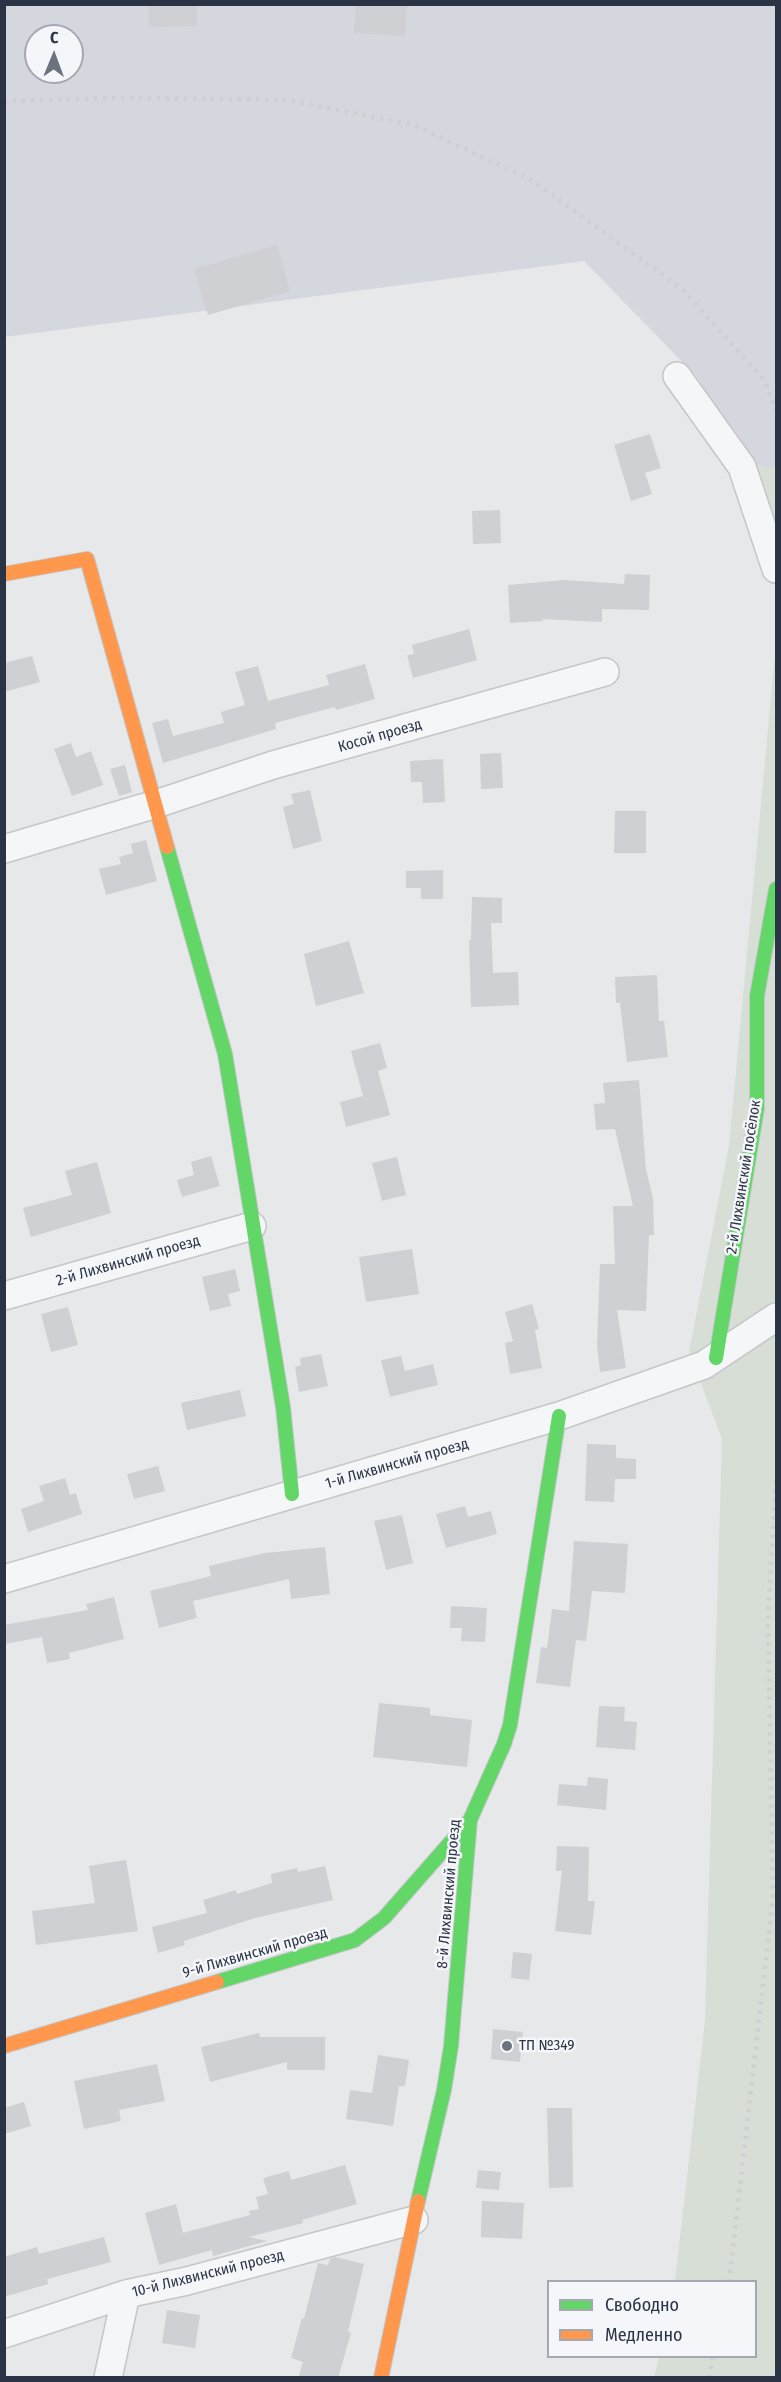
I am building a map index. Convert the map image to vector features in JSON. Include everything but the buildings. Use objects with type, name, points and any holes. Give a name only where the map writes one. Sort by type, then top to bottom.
[{"type":"street","points":[[677,376],[742,467],[777,569]]},
{"type":"street","points":[[4,574],[87,559],[225,1054],[283,1407],[292,1494]]},
{"type":"street","name":"Косой проезд","points":[[4,849],[156,804],[273,765],[605,672]]},
{"type":"street","name":"2-й Лихвинский посёлок","points":[[716,1358],[757,1108],[757,996],[777,889]]},
{"type":"street","name":"2-й Лихвинский проезд","points":[[4,1296],[252,1226]]},
{"type":"street","name":"1-й Лихвинский проезд","points":[[4,1579],[559,1416],[690,1371],[716,1358],[777,1317]]},
{"type":"street","name":"8-й Лихвинский проезд","points":[[381,2378],[444,2090],[451,2046],[470,1820],[504,1744],[510,1725],[559,1416]]},
{"type":"street","name":"9-й Лихвинский проезд","points":[[4,2046],[355,1940],[384,1918],[470,1820]]},
{"type":"street","name":"10-й Лихвинский проезд","points":[[4,2334],[126,2294],[187,2281],[414,2220]]},
{"type":"street","points":[[108,2378],[126,2294]]},
{"type":"shaded area","points":[[4,5],[776,5],[776,469],[751,463],[696,376],[584,261],[5,337]]},
{"type":"shaded area","points":[[751,463],[776,469],[776,535]]},
{"type":"shaded area","points":[[776,644],[776,2377],[654,2378],[659,2358],[757,2358],[757,2280],[675,2280],[705,2021],[722,1439],[689,1352],[729,1146]]},
{"type":"railway","points":[[4,101],[125,98],[289,100],[414,125],[532,180],[682,289],[765,381],[776,413]]},
{"type":"railway","points":[[729,2280],[773,1897],[768,1620],[776,1478]]},
{"type":"railway","points":[[709,2378],[713,2358]]},
{"type":"traffic: fast","points":[[167,847],[225,1054],[283,1407],[292,1494]]},
{"type":"traffic: fast","points":[[716,1358],[757,1108],[757,996],[776,889]]},
{"type":"traffic: fast","points":[[418,2201],[444,2090],[451,2046],[470,1820],[504,1744],[510,1725],[559,1416]]},
{"type":"traffic: fast","points":[[217,1982],[355,1940],[384,1918],[470,1820]]},
{"type":"traffic: slow","points":[[4,574],[87,559],[167,847]]},
{"type":"traffic: slow","points":[[4,2046],[217,1982]]},
{"type":"traffic: slow","points":[[381,2378],[418,2201]]},
{"type":"place","name":"ТП №349","points":[[507,2046]]}]
